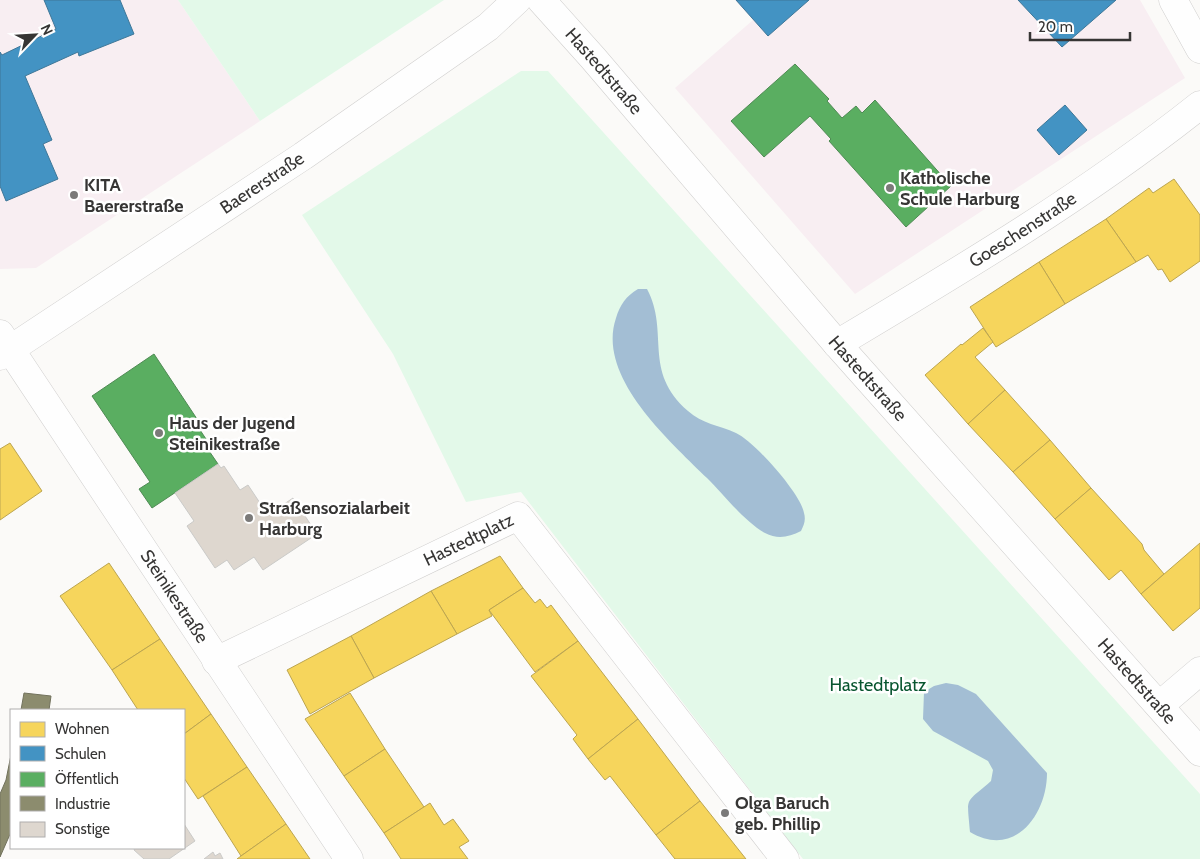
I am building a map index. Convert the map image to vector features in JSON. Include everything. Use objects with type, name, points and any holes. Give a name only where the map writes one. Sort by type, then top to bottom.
[{"type":"street","name":"Baererstraße","points":[[3,347],[86,301],[303,156],[488,27],[517,0]]},
{"type":"street","points":[[1173,0],[1200,49]]},
{"type":"street","name":"Hastedtstraße","points":[[550,3],[837,344],[1200,752]]},
{"type":"street","name":"Goeschenstraße","points":[[837,344],[925,292],[1055,209],[1171,129],[1200,106]]},
{"type":"street","name":"Steinikestraße","points":[[3,347],[349,859]]},
{"type":"street","name":"Hastedtplatz","points":[[216,660],[518,516],[785,859]]},
{"type":"street","points":[[1160,705],[1200,670]]},
{"type":"shaded area","name":"KITA Baererstraße","points":[[0,0],[178,0],[260,121],[36,268],[0,269]]},
{"type":"shaded area","name":"Katholische Schule Harburg","points":[[735,0],[1140,0],[1185,78],[855,294],[675,88],[753,20]]},
{"type":"green space","points":[[178,0],[444,0],[260,121]]},
{"type":"green space","name":"Hastedtplatz","points":[[521,71],[548,71],[1200,794],[1200,859],[803,859],[521,492],[466,502],[393,354],[302,215]]},
{"type":"water","points":[[638,289],[647,289],[653,305],[657,321],[661,366],[665,381],[674,396],[693,415],[705,422],[736,433],[765,457],[786,481],[801,504],[805,518],[801,531],[779,537],[765,533],[757,528],[674,446],[640,406],[626,385],[617,363],[613,340],[619,309],[624,301]]},
{"type":"water","points":[[946,683],[958,685],[976,694],[1047,773],[1046,788],[1035,817],[1014,836],[1001,840],[986,839],[970,832],[969,802],[991,781],[993,770],[988,761],[933,731],[923,719],[924,692],[934,686]]},
{"type":"building: Wohnen","points":[[1174,179],[1200,215],[1200,261],[1170,282],[1162,269],[1158,270],[1148,255],[1136,262],[1106,219],[1149,188],[1153,193]]},
{"type":"building: Wohnen","points":[[1106,219],[1136,262],[1065,304],[1039,262]]},
{"type":"building: Wohnen","points":[[1039,262],[1065,304],[996,347],[970,307]]},
{"type":"building: Wohnen","points":[[983,328],[993,342],[975,357],[1005,390],[968,424],[925,375]]},
{"type":"building: Wohnen","points":[[1005,390],[1050,440],[1013,472],[968,424]]},
{"type":"building: Wohnen","points":[[1050,440],[1091,488],[1055,519],[1013,472]]},
{"type":"building: Wohnen","points":[[10,443],[42,491],[0,520],[0,449]]},
{"type":"building: Wohnen","points":[[1091,488],[1142,544],[1144,550],[1164,574],[1141,594],[1121,570],[1109,580],[1055,519]]},
{"type":"building: Wohnen","points":[[1200,543],[1200,608],[1173,631],[1141,594]]},
{"type":"building: Wohnen","points":[[500,556],[523,588],[489,610],[492,616],[457,634],[431,591]]},
{"type":"building: Wohnen","points":[[109,563],[160,639],[112,670],[60,596]]},
{"type":"building: Wohnen","points":[[523,588],[535,603],[540,599],[547,608],[551,605],[578,641],[535,672],[489,610]]},
{"type":"building: Wohnen","points":[[431,591],[457,634],[374,678],[351,636]]},
{"type":"building: Wohnen","points":[[351,636],[374,678],[310,714],[287,670]]},
{"type":"building: Wohnen","points":[[160,639],[211,714],[185,733],[185,709],[137,709],[112,670]]},
{"type":"building: Wohnen","points":[[578,641],[638,719],[588,759],[573,739],[577,735],[531,676]]},
{"type":"building: Wohnen","points":[[350,693],[385,749],[344,776],[305,719]]},
{"type":"building: Wohnen","points":[[211,714],[247,767],[198,799],[185,780],[185,733]]},
{"type":"building: Wohnen","points":[[638,719],[700,801],[656,835],[610,776],[605,780],[588,759]]},
{"type":"building: Wohnen","points":[[385,749],[424,807],[384,833],[344,776]]},
{"type":"building: Wohnen","points":[[247,767],[286,824],[241,856],[203,796]]},
{"type":"building: Wohnen","points":[[700,801],[746,859],[675,859],[656,835]]},
{"type":"building: Wohnen","points":[[430,803],[444,825],[453,819],[469,841],[459,847],[468,859],[401,859],[384,833]]},
{"type":"building: Wohnen","points":[[286,824],[310,859],[237,859],[241,856]]},
{"type":"building: Schulen","points":[[44,0],[120,0],[134,34],[79,56],[78,52],[25,76],[52,140],[43,144],[58,179],[6,201],[0,186],[0,52],[2,55],[56,29]]},
{"type":"building: Schulen","points":[[736,0],[809,0],[768,36]]},
{"type":"building: Schulen","points":[[1018,0],[1116,0],[1062,47]]},
{"type":"building: Schulen","points":[[1065,105],[1087,130],[1059,155],[1037,130]]},
{"type":"building: Öffentlich","points":[[795,64],[829,99],[827,101],[842,118],[856,106],[862,113],[875,100],[951,186],[906,227],[829,141],[831,139],[810,116],[764,157],[731,121]]},
{"type":"building: Öffentlich","name":"Haus der Jugend Steinikestraße","points":[[154,354],[199,422],[196,424],[208,442],[205,445],[218,464],[152,508],[139,489],[150,482],[92,396]]},
{"type":"building: Industrie","points":[[24,693],[51,696],[49,709],[21,709]]},
{"type":"building: Industrie","points":[[10,760],[10,834],[0,857],[0,794],[6,780]]},
{"type":"building: Sonstige","name":"Straßensozialarbeit Harburg","points":[[218,464],[221,468],[224,466],[240,490],[248,485],[268,515],[293,498],[317,534],[263,570],[254,557],[234,570],[227,560],[215,568],[187,526],[194,521],[175,493]]},
{"type":"building: Sonstige","points":[[185,826],[195,841],[185,848]]},
{"type":"building: Sonstige","points":[[183,849],[169,859],[144,859],[134,850]]},
{"type":"building: Sonstige","points":[[213,852],[215,856],[220,853],[223,859],[204,859]]},
{"type":"place","name":"Katholische Schule Harburg","points":[[890,188]]},
{"type":"place","name":"KITA Baererstraße","points":[[74,195]]},
{"type":"place","name":"Haus der Jugend Steinikestraße","points":[[159,433]]},
{"type":"place","name":"Straßensozialarbeit Harburg","points":[[249,518]]},
{"type":"place","name":"Olga Baruch geb. Phillip","points":[[725,813]]}]
